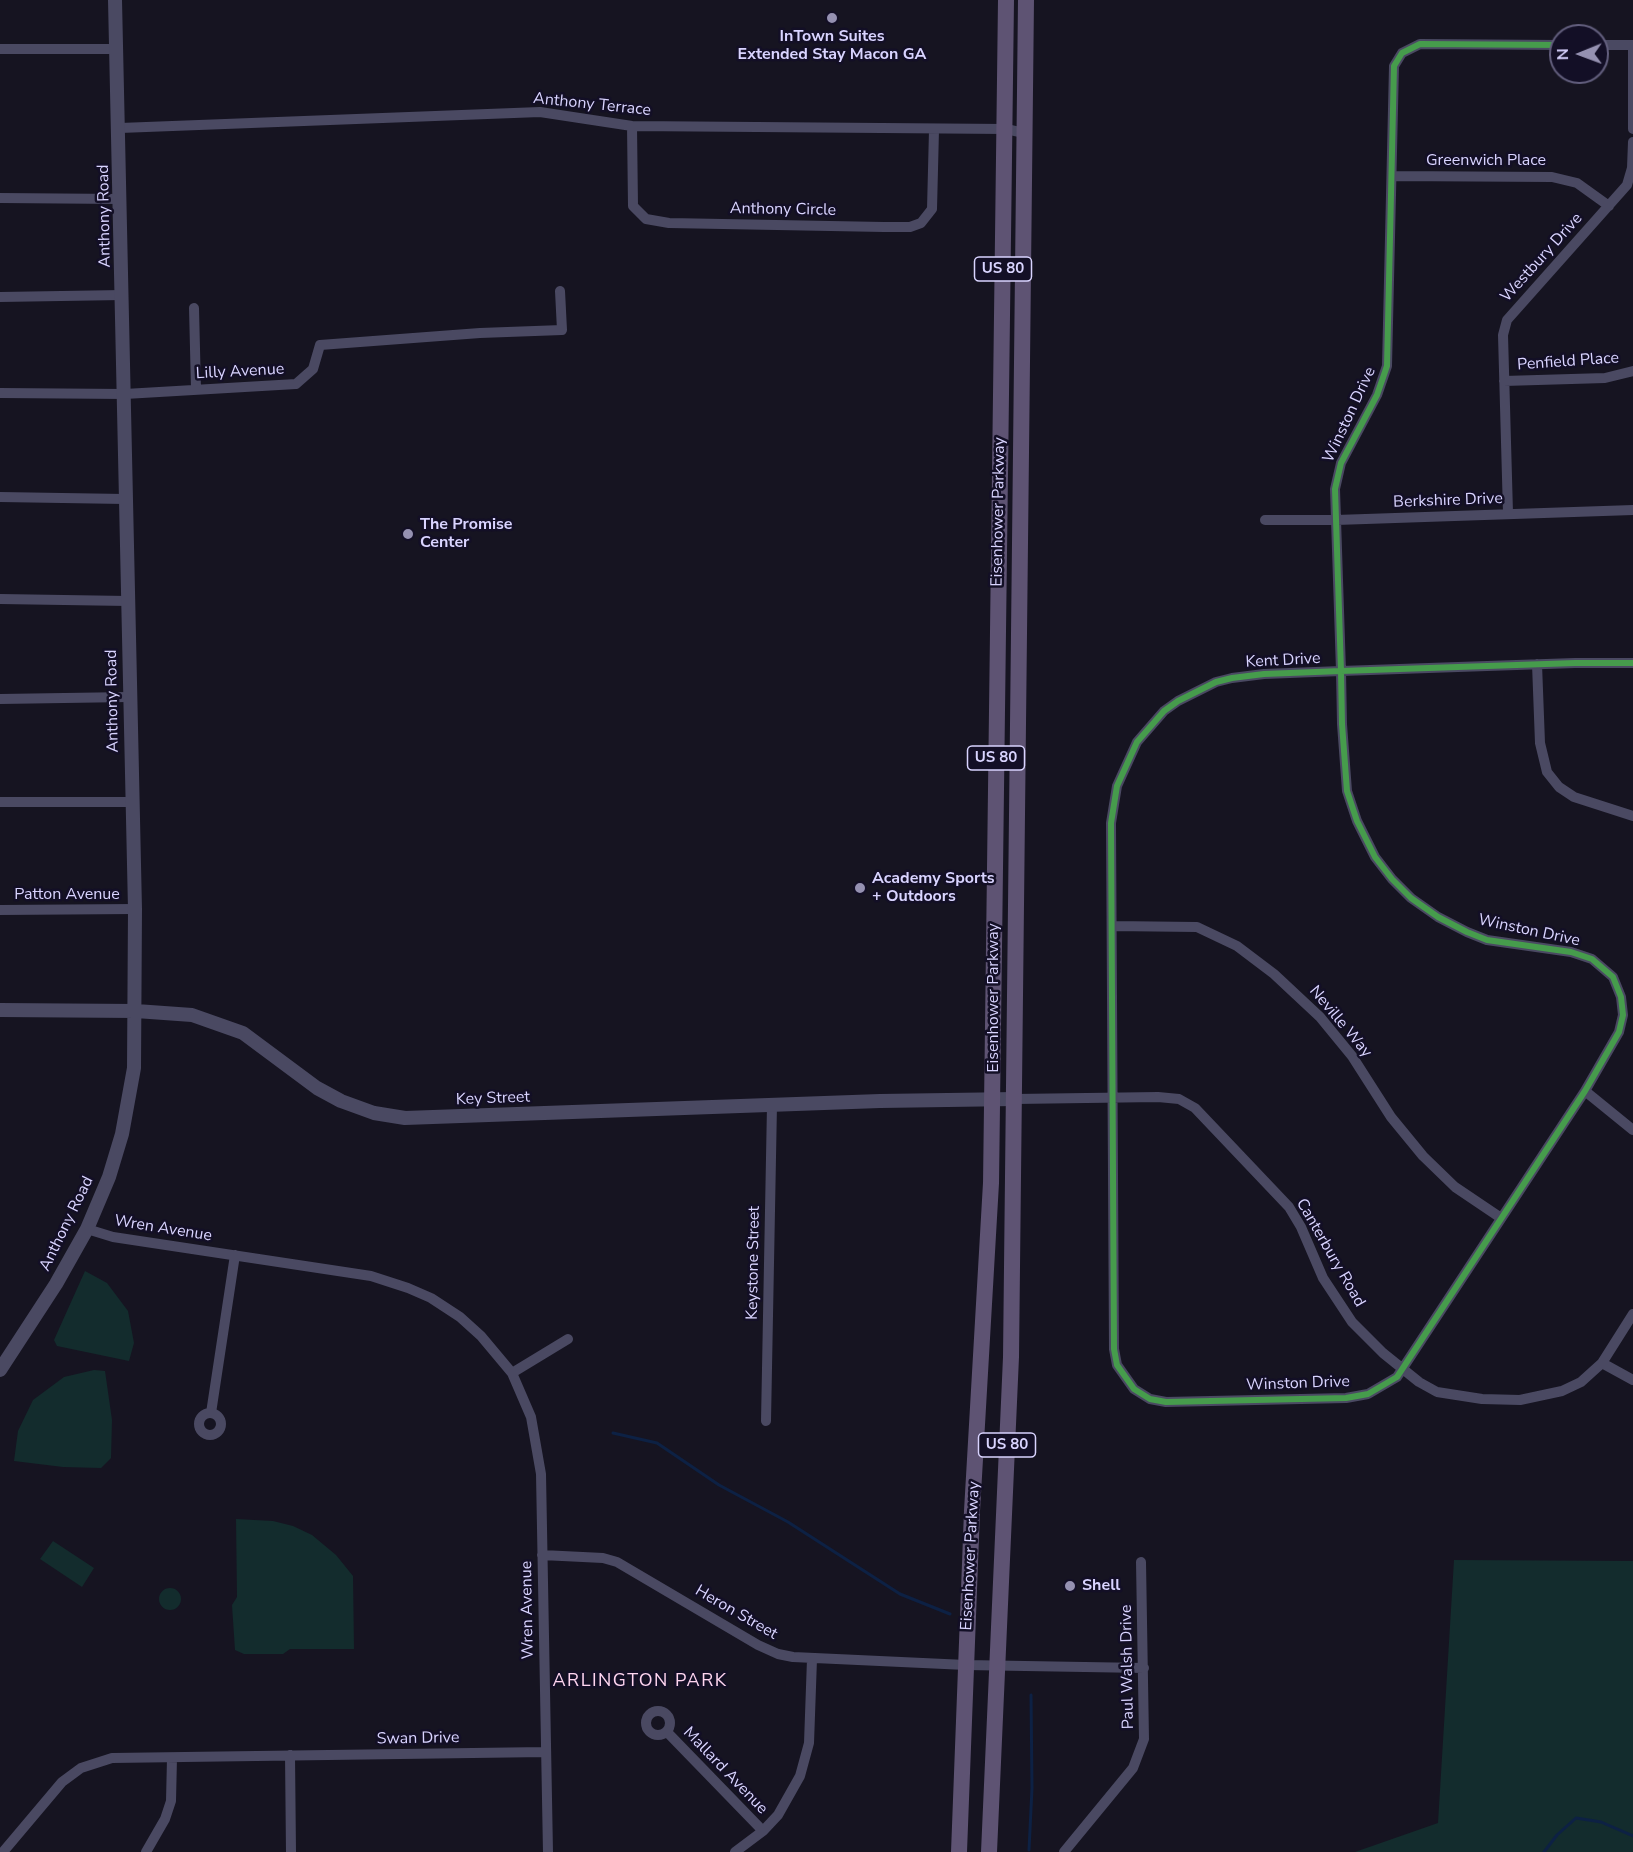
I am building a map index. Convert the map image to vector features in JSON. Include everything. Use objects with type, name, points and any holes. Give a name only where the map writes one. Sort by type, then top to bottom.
[{"type":"main road","name":"Eisenhower Parkway","points":[[959,1852],[972,1511],[986,1287],[993,1099],[1006,0]]},
{"type":"main road","name":"Eisenhower Parkway","points":[[989,1852],[1011,1357],[1015,1099],[1015,808],[1022,462],[1026,0]]},
{"type":"street","name":"Anthony Road","points":[[0,1370],[56,1284],[87,1229],[109,1177],[128,1105],[134,1068],[135,909],[125,499],[120,128],[114,49],[115,0]]},
{"type":"street","name":"Winston Drive","points":[[1112,1098],[1114,1349],[1117,1365],[1134,1389],[1150,1399],[1166,1402],[1346,1398],[1382,1387],[1396,1377],[1585,1090],[1619,1032],[1623,1015],[1621,997],[1613,977],[1592,959],[1571,952],[1487,940],[1438,917],[1392,879],[1366,840],[1347,791],[1336,520],[1337,475],[1377,395],[1387,366],[1394,66],[1402,53],[1420,44],[1549,45]]},
{"type":"street","points":[[1609,45],[1633,45],[1633,129]]},
{"type":"street","points":[[0,49],[114,49]]},
{"type":"street","name":"Anthony Terrace","points":[[120,128],[540,112],[632,126],[1006,129],[1024,133]]},
{"type":"street","name":"Anthony Circle","points":[[632,126],[633,206],[646,219],[669,223],[872,227],[910,227],[921,223],[932,208],[934,129]]},
{"type":"street","name":"Westbury Drive","points":[[1508,513],[1503,335],[1510,314],[1609,206],[1631,176],[1633,142]]},
{"type":"street","name":"Greenwich Place","points":[[1392,176],[1552,177],[1577,183],[1609,206]]},
{"type":"street","points":[[0,198],[121,199]]},
{"type":"street","name":"Lilly Avenue","points":[[0,393],[124,394],[296,384],[313,369],[320,345],[480,333],[562,330],[560,291]]},
{"type":"street","points":[[0,297],[123,295]]},
{"type":"street","points":[[194,308],[196,389]]},
{"type":"street","name":"Penfield Place","points":[[1504,381],[1605,378],[1633,371]]},
{"type":"street","points":[[0,497],[125,499]]},
{"type":"street","name":"Berkshire Drive","points":[[1265,520],[1336,520],[1633,510]]},
{"type":"street","points":[[0,599],[128,601]]},
{"type":"street","name":"Kent Drive","points":[[1112,1098],[1112,804],[1123,768],[1137,742],[1152,723],[1178,701],[1224,680],[1264,674],[1537,664],[1633,663]]},
{"type":"street","points":[[1537,664],[1540,743],[1547,772],[1559,787],[1574,797],[1633,816]]},
{"type":"street","points":[[0,699],[129,697]]},
{"type":"street","points":[[0,802],[132,802]]},
{"type":"street","name":"Patton Avenue","points":[[0,910],[135,909]]},
{"type":"street","name":"Neville Way","points":[[1112,926],[1197,927],[1237,946],[1274,974],[1320,1017],[1352,1056],[1391,1117],[1423,1156],[1455,1187],[1501,1218]]},
{"type":"street","name":"Key Street","points":[[0,1010],[136,1011],[172,1013],[217,1022],[245,1035],[317,1088],[340,1101],[358,1109],[388,1116],[466,1117],[772,1105],[1015,1099]]},
{"type":"street","points":[[1585,1090],[1633,1130]]},
{"type":"street","name":"Canterbury Road","points":[[1015,1099],[1179,1099],[1195,1108],[1289,1207],[1338,1302],[1368,1338],[1402,1368],[1437,1392],[1482,1399],[1520,1400],[1562,1391],[1581,1382],[1602,1363],[1633,1314]]},
{"type":"street","name":"Keystone Street","points":[[766,1421],[772,1105]]},
{"type":"street","name":"Wren Avenue","points":[[87,1229],[112,1237],[371,1276],[408,1288],[431,1298],[460,1317],[482,1336],[512,1373],[531,1417],[539,1450],[548,1852]]},
{"type":"street","points":[[211,1413],[235,1255]]},
{"type":"street","points":[[512,1373],[568,1339]]},
{"type":"street","points":[[1602,1363],[1633,1380]]},
{"type":"street","name":"Heron Street","points":[[542,1555],[603,1558],[617,1562],[758,1645],[778,1654],[812,1659],[966,1665],[1144,1668]]},
{"type":"street","name":"Paul Walsh Drive","points":[[1064,1852],[1133,1768],[1145,1730],[1141,1562]]},
{"type":"street","name":"Mallard Avenue","points":[[735,1852],[763,1831],[792,1795],[805,1764],[809,1743],[812,1659]]},
{"type":"street","name":"Mallard Avenue","points":[[666,1732],[763,1831]]},
{"type":"street","name":"Swan Drive","points":[[3,1852],[55,1789],[81,1768],[112,1758],[545,1752]]},
{"type":"street","points":[[290,1755],[291,1852]]},
{"type":"street","points":[[146,1852],[165,1819],[171,1801],[172,1758]]},
{"type":"green space","points":[[85,1271],[107,1283],[128,1311],[134,1343],[129,1361],[57,1346],[54,1340]]},
{"type":"green space","points":[[94,1370],[105,1371],[112,1420],[111,1458],[101,1468],[63,1467],[14,1461],[18,1431],[33,1400],[64,1377]]},
{"type":"green space","points":[[236,1519],[273,1521],[293,1526],[312,1535],[336,1555],[353,1576],[354,1649],[290,1649],[283,1654],[244,1654],[235,1650],[232,1605],[237,1597]]},
{"type":"green space","points":[[53,1541],[94,1568],[82,1587],[40,1559]]},
{"type":"green space","points":[[1454,1560],[1633,1561],[1633,1852],[1355,1852],[1438,1823]]},
{"type":"green space","points":[[170,1588],[178,1591],[181,1599],[178,1607],[170,1610],[162,1607],[159,1599],[162,1591]]},
{"type":"waterway","points":[[613,1433],[657,1443],[719,1485],[788,1522],[900,1594],[950,1614]]},
{"type":"waterway","points":[[1029,1850],[1032,1788],[1031,1695]]},
{"type":"waterway","points":[[1544,1852],[1557,1835],[1576,1818],[1601,1822],[1633,1836]]},
{"type":"cycle path","points":[[1341,671],[1335,489],[1341,463],[1377,395],[1387,366],[1394,66],[1402,53],[1420,44],[1549,45]]},
{"type":"cycle path","points":[[1341,671],[1633,663]]},
{"type":"cycle path","points":[[1341,671],[1347,791],[1357,821],[1375,857],[1411,898],[1438,917],[1467,932],[1487,940],[1571,952],[1592,959],[1613,977],[1621,997],[1623,1015],[1619,1032],[1585,1091],[1397,1377],[1368,1394],[1346,1398],[1166,1402],[1150,1399],[1134,1389],[1117,1365],[1114,1349],[1111,823],[1117,786],[1137,742],[1164,711],[1178,701],[1216,682],[1232,678],[1264,674],[1341,671]]},
{"type":"place","name":"InTown Suites Extended Stay Macon GA","points":[[832,18]]},
{"type":"place","name":"The Promise Center","points":[[408,534]]},
{"type":"place","name":"Academy Sports + Outdoors","points":[[860,888]]},
{"type":"place","name":"Shell","points":[[1070,1586]]},
{"type":"district","name":"ARLINGTON PARK","points":[[640,1682]]}]
